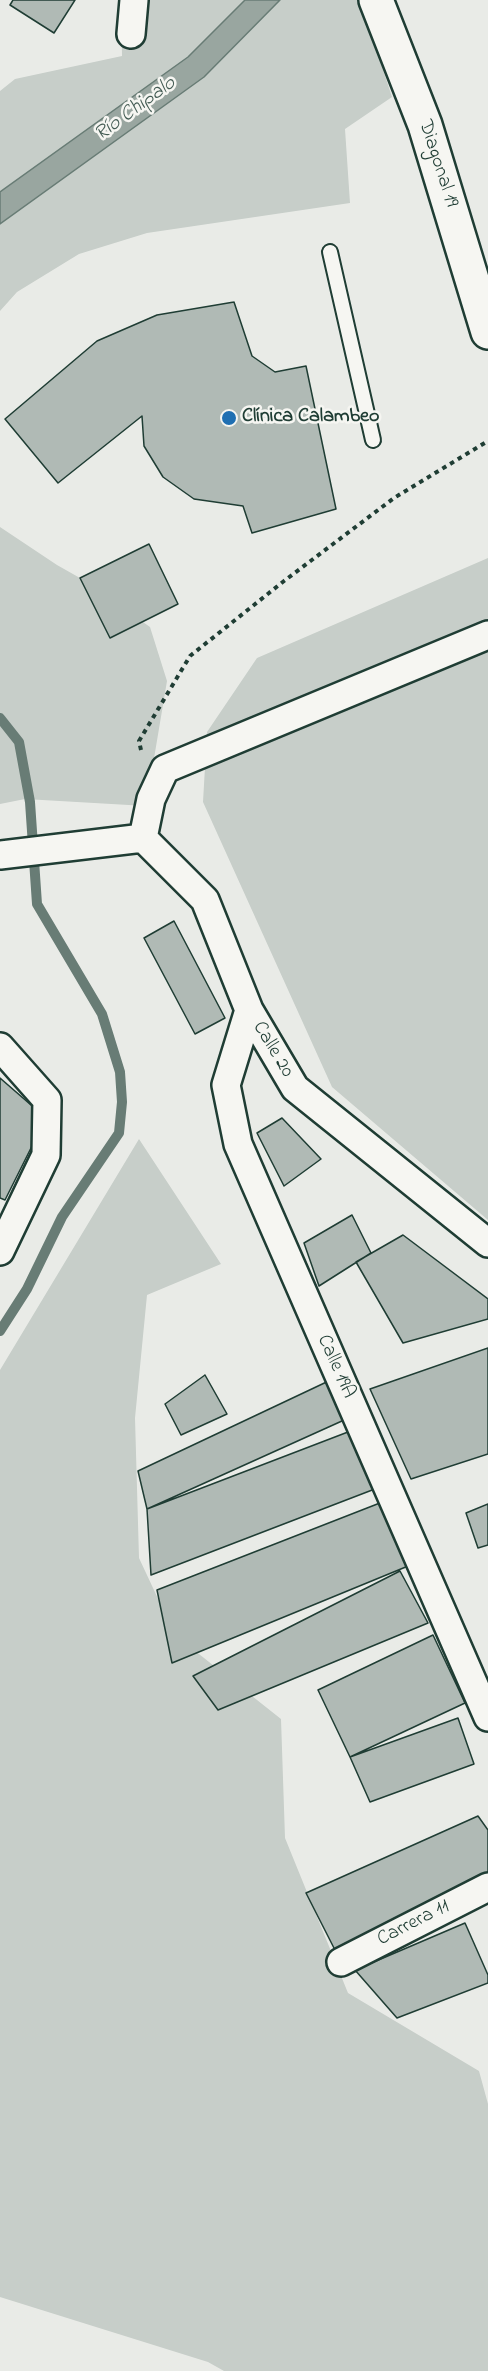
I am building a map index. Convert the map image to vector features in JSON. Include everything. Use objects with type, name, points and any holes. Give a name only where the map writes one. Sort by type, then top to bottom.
[{"type":"street","points":[[131,34],[134,0]]},
{"type":"street","name":"Diagonal 19","points":[[376,0],[425,125],[488,332]]},
{"type":"street","points":[[0,855],[143,838],[151,800],[165,769],[488,635]]},
{"type":"street","name":"Calle 20","points":[[143,838],[205,900],[249,1010],[295,1088],[488,1242]]},
{"type":"street","name":"Calle 19A","points":[[249,1010],[226,1085],[238,1144],[488,1717]]},
{"type":"street","points":[[0,1047],[47,1101],[46,1155],[0,1251]]},
{"type":"street","name":"Carrera 11","points":[[341,1962],[488,1887]]},
{"type":"lane","points":[[330,252],[373,440]]},
{"type":"path","points":[[151,800],[139,741],[190,656],[394,498],[488,441]]},
{"type":"shaded area","points":[[121,0],[360,0],[392,97],[345,129],[350,203],[147,233],[79,254],[17,292],[0,311],[0,91],[15,79],[122,56]]},
{"type":"shaded area","points":[[0,527],[80,578],[150,627],[167,681],[146,806],[25,799],[0,804]]},
{"type":"shaded area","points":[[488,558],[488,1220],[332,1087],[203,802],[207,732],[257,658]]},
{"type":"shaded area","points":[[139,1139],[221,1264],[147,1295],[135,1418],[139,1558],[175,1635],[281,1719],[285,1838],[348,1993],[479,2071],[488,2104],[488,2371],[224,2371],[208,2362],[0,2297],[0,1370]]},
{"type":"water","name":"Río Chipalo","points":[[245,0],[280,0],[204,77],[0,224],[0,192],[188,57]]},
{"type":"building","points":[[13,0],[75,0],[54,33],[10,5]]},
{"type":"building","name":"Clínica Calambeo","points":[[234,302],[252,356],[275,372],[306,366],[336,509],[252,533],[243,506],[194,499],[163,477],[144,446],[142,416],[58,483],[5,419],[97,341],[157,315]]},
{"type":"building","points":[[149,544],[178,604],[110,638],[80,578]]},
{"type":"building","points":[[174,921],[225,1018],[195,1034],[144,938]]},
{"type":"building","points":[[0,1078],[46,1118],[5,1200],[0,1198]]},
{"type":"building","points":[[282,1118],[321,1159],[284,1186],[257,1133]]},
{"type":"building","points":[[352,1215],[371,1253],[319,1286],[304,1243]]},
{"type":"building","points":[[403,1235],[488,1299],[488,1319],[403,1343],[356,1262]]},
{"type":"building","points":[[488,1348],[488,1454],[411,1479],[370,1389]]},
{"type":"building","points":[[205,1375],[227,1414],[181,1435],[165,1404]]},
{"type":"building","points":[[335,1378],[353,1416],[147,1509],[138,1471]]},
{"type":"building","points":[[361,1427],[380,1487],[151,1575],[147,1509]]},
{"type":"building","points":[[385,1501],[413,1564],[172,1663],[157,1590]]},
{"type":"building","points":[[488,1504],[488,1545],[478,1548],[466,1513]]},
{"type":"building","points":[[400,1571],[428,1623],[218,1710],[193,1676]]},
{"type":"building","points":[[433,1635],[465,1703],[350,1757],[318,1690]]},
{"type":"building","points":[[458,1718],[474,1764],[370,1802],[350,1757]]},
{"type":"building","points":[[478,1816],[488,1830],[488,1881],[336,1952],[306,1893]]},
{"type":"building","points":[[465,1923],[488,1975],[488,1983],[397,2018],[355,1970]]},
{"type":"waterway","points":[[0,718],[19,742],[30,802],[37,904],[102,1014],[120,1072],[122,1102],[119,1133],[62,1217],[27,1289],[0,1331]]},
{"type":"place","name":"Clínica Calambeo","points":[[229,418]]}]
